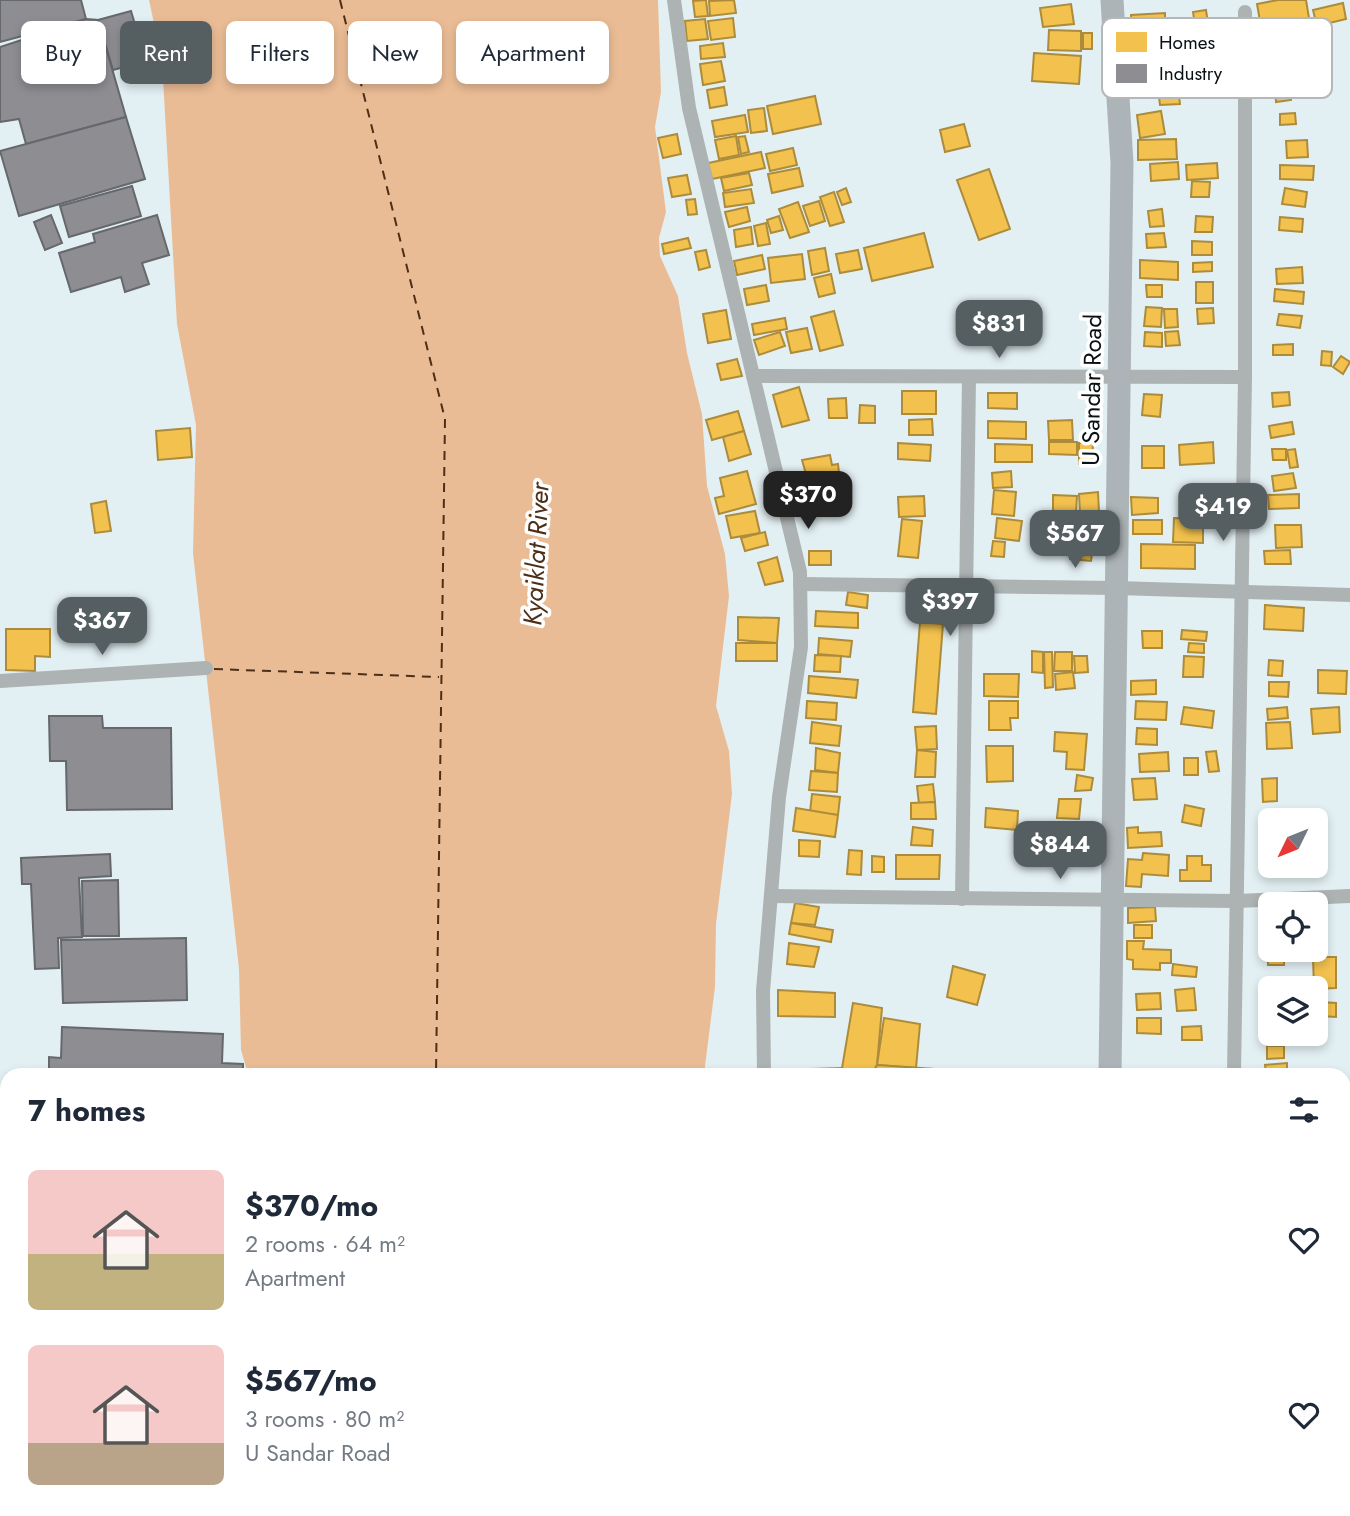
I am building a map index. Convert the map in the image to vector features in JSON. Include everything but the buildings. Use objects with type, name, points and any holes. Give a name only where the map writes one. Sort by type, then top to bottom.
[{"type":"main road","name":"U Sandar Road","points":[[1112,0],[1113,18]]},
{"type":"main road","name":"U Sandar Road","points":[[1110,1068],[1122,163],[1118,98]]},
{"type":"street","points":[[674,0],[689,108],[800,572],[802,647],[779,797],[763,991],[764,1068]]},
{"type":"street","points":[[1245,12],[1245,18]]},
{"type":"street","points":[[1234,1068],[1245,377],[1245,98]]},
{"type":"street","points":[[753,376],[969,377],[1118,374],[1245,377]]},
{"type":"street","points":[[962,899],[969,585],[966,554],[969,377]]},
{"type":"street","points":[[800,584],[1117,588],[1350,596]]},
{"type":"street","points":[[0,681],[206,668]]},
{"type":"street","points":[[771,896],[1237,901],[1350,896]]},
{"type":"water","name":"Kyaiklat River","points":[[149,0],[658,0],[661,92],[655,127],[666,212],[659,238],[660,256],[678,296],[687,353],[702,414],[707,486],[725,554],[729,596],[716,706],[729,751],[732,794],[716,924],[715,987],[705,1068],[246,1068],[241,1050],[239,969],[193,553],[196,425],[177,324],[163,84],[212,84],[212,21],[153,21]]},
{"type":"ferry route","points":[[340,0],[445,419],[436,1068]]},
{"type":"ferry route","points":[[214,669],[439,677]]}]
